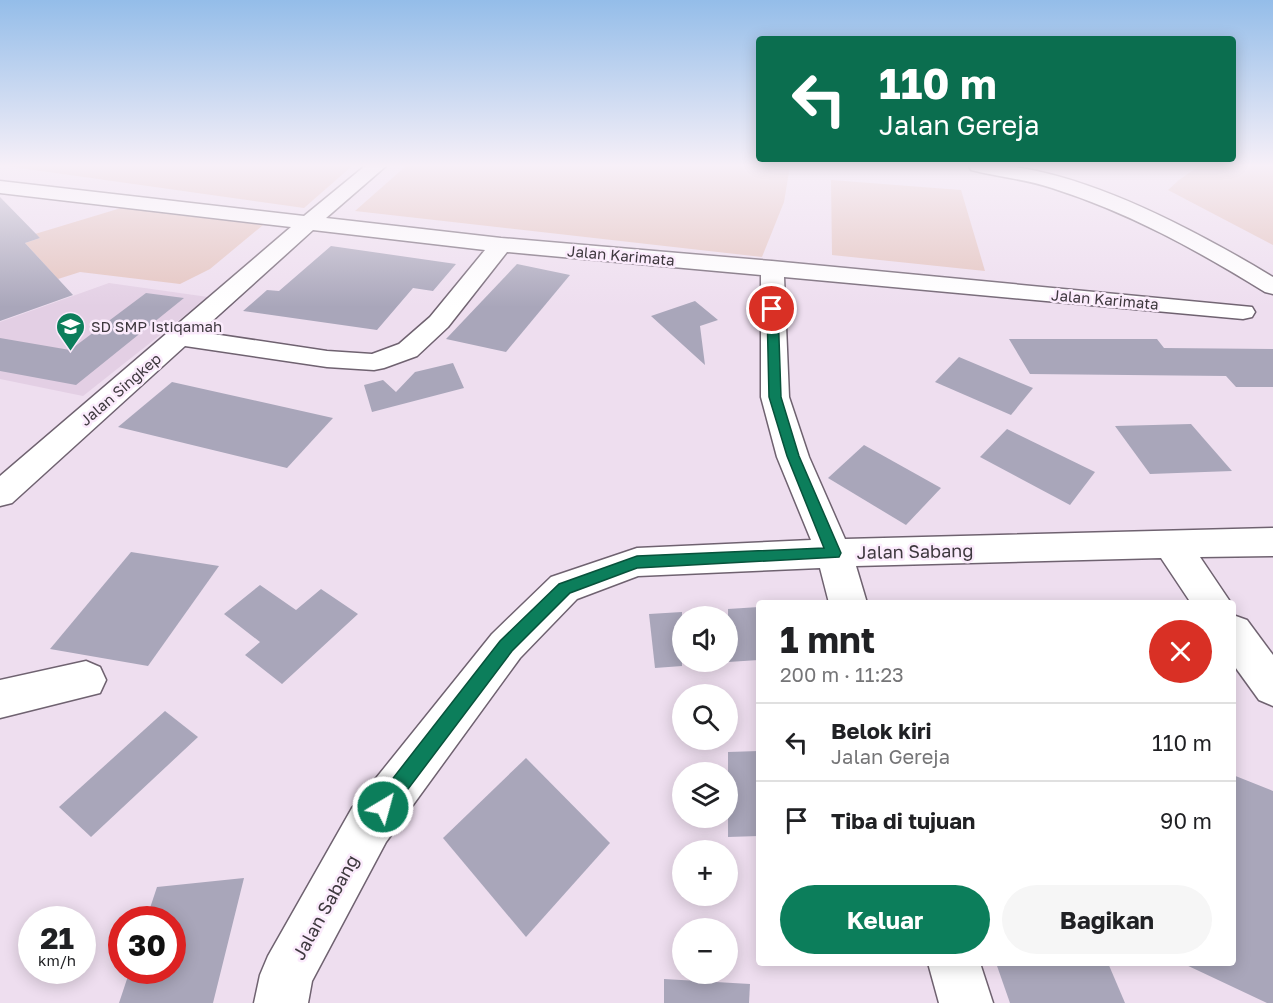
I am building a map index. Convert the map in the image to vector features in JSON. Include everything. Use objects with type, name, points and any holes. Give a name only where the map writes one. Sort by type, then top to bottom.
[{"type":"main road","name":"Jalan Karimata","points":[[214,213],[501,245],[1244,312]]},
{"type":"main road","name":"Jalan Singkep","points":[[0,494],[321,213]]},
{"type":"main road","points":[[1136,213],[1166,225],[1273,287]]},
{"type":"main road","points":[[1172,213],[1186,218],[1273,267]]},
{"type":"main road","points":[[180,337],[327,359],[375,362],[408,350],[439,322],[501,245]]},
{"type":"main road","points":[[772,268],[775,397],[793,456],[834,553],[847,600]]},
{"type":"main road","name":"Jalan Sabang","points":[[281,1003],[287,975],[369,825],[506,646],[564,588],[637,562],[834,553],[1273,542]]},
{"type":"main road","points":[[1171,545],[1210,600]]},
{"type":"main road","points":[[1236,636],[1273,687]]},
{"type":"main road","points":[[0,699],[86,680]]},
{"type":"main road","points":[[955,966],[966,1003]]},
{"type":"shaded area","points":[[105,213],[161,213],[263,225],[210,269],[180,284],[80,272],[58,279],[25,243],[40,238],[35,234]]},
{"type":"shaded area","points":[[371,213],[780,213],[762,257]]},
{"type":"shaded area","points":[[831,213],[968,213],[985,271],[832,255]]},
{"type":"shaded area","points":[[1212,213],[1273,213],[1273,245]]},
{"type":"shaded area","name":"SD SMP Istiqamah","points":[[109,283],[208,297],[83,396],[0,379],[0,322]]},
{"type":"building","points":[[0,213],[15,213],[40,238],[25,243],[73,295],[0,321]]},
{"type":"building","points":[[331,246],[456,264],[433,291],[413,288],[377,330],[243,311],[267,290],[279,291]]},
{"type":"building","points":[[517,264],[570,275],[506,352],[446,339]]},
{"type":"building","points":[[146,293],[184,298],[76,385],[0,371],[0,338],[70,350]]},
{"type":"building","points":[[695,301],[718,320],[700,326],[705,365],[651,316]]},
{"type":"building","points":[[1009,339],[1157,339],[1164,348],[1273,349],[1273,387],[1236,387],[1226,376],[1030,374]]},
{"type":"building","points":[[959,357],[1033,388],[1011,415],[935,382]]},
{"type":"building","points":[[453,363],[464,388],[372,412],[364,385],[383,380],[396,392],[415,372]]},
{"type":"building","points":[[172,382],[333,418],[287,468],[118,427]]},
{"type":"building","points":[[1191,424],[1232,471],[1150,474],[1115,426]]},
{"type":"building","points":[[1007,429],[1095,472],[1070,505],[980,457]]},
{"type":"building","points":[[864,445],[941,488],[906,525],[828,478]]},
{"type":"building","points":[[131,552],[219,566],[148,666],[50,649]]},
{"type":"building","points":[[260,585],[296,610],[321,589],[358,614],[282,684],[245,655],[260,642],[224,614]]},
{"type":"building","points":[[756,607],[756,660],[738,661],[738,608]]},
{"type":"building","points":[[672,613],[672,667],[655,668],[649,614]]},
{"type":"building","points":[[165,711],[198,737],[91,837],[59,807]]},
{"type":"building","points":[[756,751],[756,836],[728,837],[728,828],[738,828],[738,762],[728,762],[728,752]]},
{"type":"building","points":[[526,758],[610,843],[526,937],[443,838]]},
{"type":"building","points":[[1236,776],[1273,791],[1273,1003],[1267,1003],[1188,966],[1236,966]]},
{"type":"building","points":[[244,878],[213,1003],[119,1003],[125,984],[186,984],[186,906],[151,906],[157,887]]},
{"type":"building","points":[[997,966],[1109,966],[1125,1003],[1010,1003]]},
{"type":"building","points":[[664,979],[672,979],[672,984],[750,984],[749,1003],[664,1003]]},
{"type":"place","name":"SD SMP Istiqamah","points":[[70,352]]},
{"type":"route","points":[[383,807],[506,646],[564,588],[637,562],[834,553],[793,456],[775,397],[772,309]]}]
